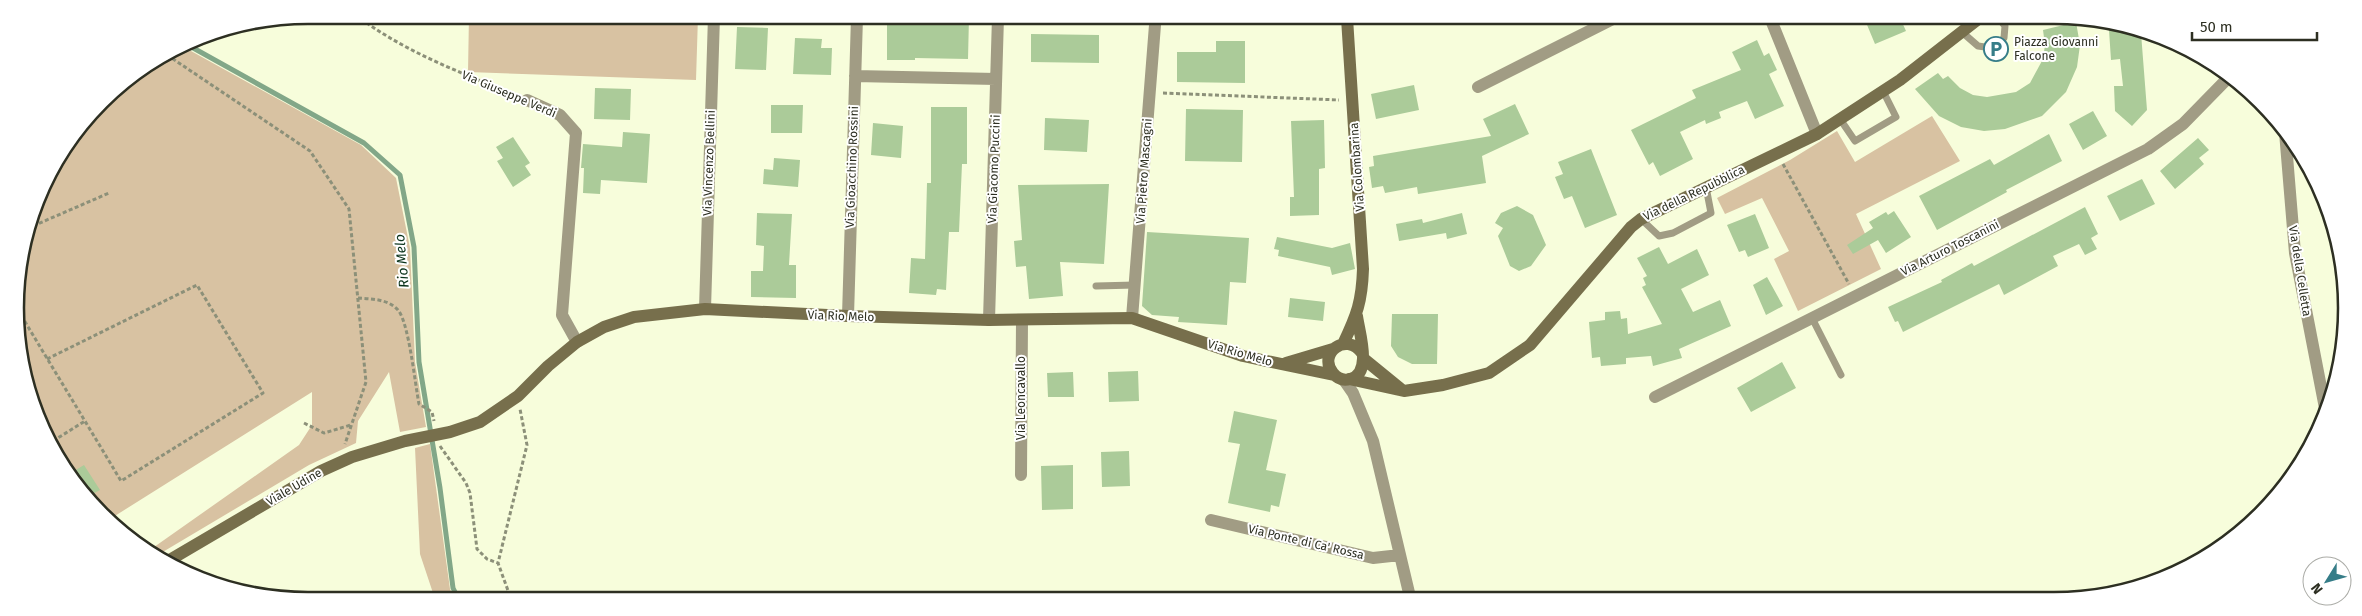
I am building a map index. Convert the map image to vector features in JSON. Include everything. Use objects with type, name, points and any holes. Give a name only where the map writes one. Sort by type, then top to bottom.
[{"type":"street","name":"Via Vincenzo Bellini","points":[[705,309],[714,24]]},
{"type":"street","name":"Via Gioacchino Rossini","points":[[848,316],[856,24]]},
{"type":"street","name":"Via Giacomo Puccini","points":[[989,320],[998,24]]},
{"type":"street","name":"Via Colombarina","points":[[1338,347],[1357,314],[1362,296],[1363,269],[1347,24]]},
{"type":"street","points":[[1478,87],[1604,24]]},
{"type":"street","points":[[1773,24],[1817,134]]},
{"type":"street","name":"Via della Repubblica","points":[[1342,378],[1404,391],[1443,385],[1489,373],[1530,345],[1631,227],[1641,219],[1817,134],[1884,91],[1973,24]]},
{"type":"street","name":"Via Pietro Mascagni","points":[[1132,318],[1155,25]]},
{"type":"street","points":[[855,76],[996,79]]},
{"type":"street","name":"Via Arturo Toscanini","points":[[1655,397],[2148,149],[2183,124],[2225,81]]},
{"type":"street","name":"Via Giuseppe Verdi","points":[[527,100],[560,115],[576,132],[562,315],[577,342]]},
{"type":"street","name":"Via della Celletta","points":[[2286,144],[2295,253],[2323,399]]},
{"type":"street","name":"Via Rio Melo","points":[[435,436],[480,422],[518,396],[548,366],[577,342],[604,327],[634,317],[705,309],[989,320],[1132,318],[1243,356],[1342,378]]},
{"type":"street","name":"Via Colombarina","points":[[1357,314],[1363,356]]},
{"type":"street","name":"Via Leoncavallo","points":[[1021,476],[1022,320]]},
{"type":"street","points":[[1404,391],[1354,346],[1338,347],[1328,360],[1353,393],[1372,441],[1409,592]]},
{"type":"street","name":"Via Rio Melo","points":[[1282,364],[1338,347]]},
{"type":"street","points":[[1342,378],[1359,374],[1364,364],[1363,356]]},
{"type":"street","name":"Viale Udine","points":[[173,558],[352,456],[405,441],[435,436]]},
{"type":"street","name":"Via Ponte di Ca' Rossa","points":[[1212,520],[1373,558],[1400,555]]},
{"type":"lane","points":[[1963,33],[1978,46],[1992,48],[2004,38],[2003,24]]},
{"type":"lane","points":[[1840,119],[1855,141],[1896,117],[1884,91]]},
{"type":"lane","points":[[1641,219],[1659,236],[1673,233],[1711,213],[1706,186]]},
{"type":"lane","points":[[1096,286],[1135,285]]},
{"type":"lane","points":[[1812,318],[1841,375]]},
{"type":"path","name":"Via Giuseppe Verdi","points":[[368,24],[382,35],[437,62],[527,100]]},
{"type":"path","points":[[172,59],[310,151],[349,209],[366,382],[338,463]]},
{"type":"path","points":[[1150,92],[1353,100]]},
{"type":"path","points":[[1777,153],[1856,296]]},
{"type":"path","points":[[36,225],[109,194]]},
{"type":"path","points":[[24,320],[121,481],[263,393],[197,285],[48,359]]},
{"type":"path","points":[[358,298],[383,300],[398,310],[407,328],[419,404],[432,412],[435,436],[441,449],[466,483],[470,493],[478,549],[486,559],[498,563]]},
{"type":"path","points":[[509,592],[498,563],[527,446],[518,396]]},
{"type":"path","points":[[56,438],[85,421]]},
{"type":"path","points":[[304,423],[324,433],[352,425]]},
{"type":"shaded area","points":[[469,24],[698,24],[696,80],[468,72]]},
{"type":"shaded area","points":[[189,50],[361,145],[396,178],[410,248],[415,362],[426,427],[400,432],[389,372],[358,421],[356,443],[309,465],[163,552],[154,547],[299,445],[312,425],[312,392],[115,516],[82,481],[62,450],[45,417],[33,382],[26,345],[24,289],[33,234],[45,199],[62,166],[82,135],[107,107],[135,82]]},
{"type":"shaded area","points":[[1932,116],[1960,161],[1856,214],[1881,269],[1798,311],[1774,259],[1789,251],[1762,198],[1725,214],[1717,198],[1790,160],[1837,131],[1855,162]]},
{"type":"shaded area","points":[[430,444],[451,592],[433,592],[420,554],[415,448]]},
{"type":"building","points":[[887,24],[969,24],[968,59],[915,58],[915,60],[887,60]]},
{"type":"building","points":[[1867,24],[1903,24],[1906,31],[1875,44]]},
{"type":"building","points":[[2068,24],[2076,24],[2080,45],[2077,67],[2066,92],[2042,116],[2005,129],[1984,131],[1961,127],[1939,116],[1915,89],[1938,73],[1943,79],[1948,76],[1960,88],[1973,95],[1987,97],[2016,92],[2030,83],[2043,59],[2045,45],[2043,30]]},
{"type":"building","points":[[737,27],[768,28],[766,70],[735,69]]},
{"type":"building","points":[[2109,30],[2141,38],[2147,110],[2132,126],[2115,111],[2114,86],[2123,86],[2120,59],[2111,60]]},
{"type":"building","points":[[1031,34],[1099,35],[1099,63],[1031,62]]},
{"type":"building","points":[[795,38],[822,39],[821,48],[832,48],[831,75],[793,74]]},
{"type":"building","points":[[1757,40],[1764,56],[1769,53],[1777,70],[1769,74],[1784,106],[1755,119],[1747,101],[1719,112],[1721,118],[1706,124],[1705,120],[1680,132],[1693,159],[1660,176],[1653,162],[1649,165],[1631,130],[1696,98],[1692,90],[1741,70],[1732,52]]},
{"type":"building","points":[[1216,41],[1245,41],[1245,83],[1177,82],[1177,52],[1216,52]]},
{"type":"building","points":[[1414,85],[1419,110],[1376,119],[1371,94]]},
{"type":"building","points":[[595,88],[631,89],[630,120],[594,119]]},
{"type":"building","points":[[1515,104],[1529,134],[1482,156],[1486,183],[1418,194],[1417,187],[1385,193],[1383,186],[1372,188],[1369,167],[1374,166],[1373,156],[1491,136],[1483,119]]},
{"type":"building","points":[[771,105],[803,105],[802,133],[771,133]]},
{"type":"building","points":[[931,107],[967,107],[967,164],[962,164],[959,232],[949,232],[946,290],[937,289],[936,295],[909,293],[911,258],[925,259],[927,183],[931,183]]},
{"type":"building","points":[[1186,109],[1243,110],[1242,162],[1185,161]]},
{"type":"building","points":[[2093,111],[2107,136],[2083,150],[2069,124]]},
{"type":"building","points":[[1045,118],[1089,120],[1087,152],[1044,150]]},
{"type":"building","points":[[1324,120],[1325,168],[1319,169],[1319,215],[1290,216],[1290,197],[1294,197],[1291,121]]},
{"type":"building","points":[[873,123],[903,126],[901,158],[871,155]]},
{"type":"building","points":[[623,132],[650,134],[647,183],[601,180],[600,194],[583,193],[584,168],[581,168],[583,144],[622,147]]},
{"type":"building","points":[[2049,134],[2062,161],[2006,190],[2007,192],[1937,230],[1919,196],[1990,159],[1994,165]]},
{"type":"building","points":[[513,137],[530,163],[525,166],[531,175],[513,187],[497,161],[503,158],[496,147]]},
{"type":"building","points":[[2198,138],[2209,150],[2199,158],[2204,164],[2175,189],[2160,171]]},
{"type":"building","points":[[1591,149],[1617,215],[1585,228],[1572,196],[1564,199],[1555,177],[1563,174],[1558,162]]},
{"type":"building","points":[[774,158],[800,160],[798,187],[763,184],[764,169],[773,170]]},
{"type":"building","points":[[2142,179],[2155,204],[2120,221],[2107,196]]},
{"type":"building","points":[[1109,184],[1104,264],[1060,262],[1063,296],[1029,299],[1026,266],[1016,267],[1014,241],[1022,240],[1018,185]]},
{"type":"building","points":[[1517,206],[1533,215],[1546,245],[1531,266],[1519,271],[1510,266],[1498,236],[1503,228],[1495,223],[1501,213]]},
{"type":"building","points":[[2085,207],[2098,234],[2091,238],[2097,249],[2085,255],[2079,244],[2053,256],[2058,266],[2004,295],[1999,284],[1903,332],[1898,321],[1895,322],[1888,307],[1942,282],[1941,280],[1972,263],[1974,266]]},
{"type":"building","points":[[1894,211],[1911,237],[1886,253],[1878,240],[1853,254],[1847,245],[1873,228],[1869,222],[1886,212],[1888,215]]},
{"type":"building","points":[[757,213],[792,214],[789,265],[796,265],[796,298],[751,297],[751,271],[763,271],[764,246],[756,245]]},
{"type":"building","points":[[1462,213],[1467,234],[1447,239],[1446,233],[1399,241],[1396,224],[1422,219],[1423,223]]},
{"type":"building","points":[[1755,214],[1769,248],[1748,257],[1745,250],[1739,252],[1727,225]]},
{"type":"building","points":[[1147,232],[1249,238],[1246,283],[1230,282],[1227,325],[1178,322],[1179,317],[1152,315],[1142,306]]},
{"type":"building","points":[[1277,237],[1332,248],[1350,243],[1355,269],[1332,275],[1330,267],[1278,256],[1279,250],[1274,249]]},
{"type":"building","points":[[1659,247],[1668,264],[1697,249],[1709,275],[1681,289],[1693,312],[1720,300],[1731,326],[1679,349],[1682,358],[1653,366],[1651,356],[1626,358],[1626,364],[1601,366],[1600,357],[1592,358],[1589,322],[1605,320],[1605,312],[1620,311],[1621,319],[1627,318],[1628,334],[1662,324],[1642,287],[1646,285],[1643,278],[1647,276],[1637,258]]},
{"type":"building","points":[[1767,277],[1783,306],[1766,315],[1753,285]]},
{"type":"building","points":[[1290,298],[1325,302],[1323,321],[1288,317]]},
{"type":"building","points":[[1392,314],[1438,314],[1437,364],[1412,364],[1398,357],[1391,346]]},
{"type":"building","points":[[1782,362],[1796,388],[1751,412],[1737,388]]},
{"type":"building","points":[[1138,371],[1139,401],[1109,402],[1108,372]]},
{"type":"building","points":[[1073,372],[1074,397],[1048,397],[1047,373]]},
{"type":"building","points":[[1234,411],[1277,420],[1266,470],[1286,474],[1279,507],[1271,505],[1270,512],[1228,503],[1240,444],[1228,442]]},
{"type":"building","points":[[1129,451],[1130,486],[1102,487],[1101,452]]},
{"type":"building","points":[[84,465],[100,490],[93,494],[75,470]]},
{"type":"building","points":[[1073,465],[1073,509],[1042,510],[1041,466]]},
{"type":"waterway","name":"Rio Melo","points":[[193,48],[364,143],[400,175],[414,247],[419,362],[455,592]]},
{"type":"place","name":"Piazza Giovanni Falcone","points":[[1996,49]]}]
